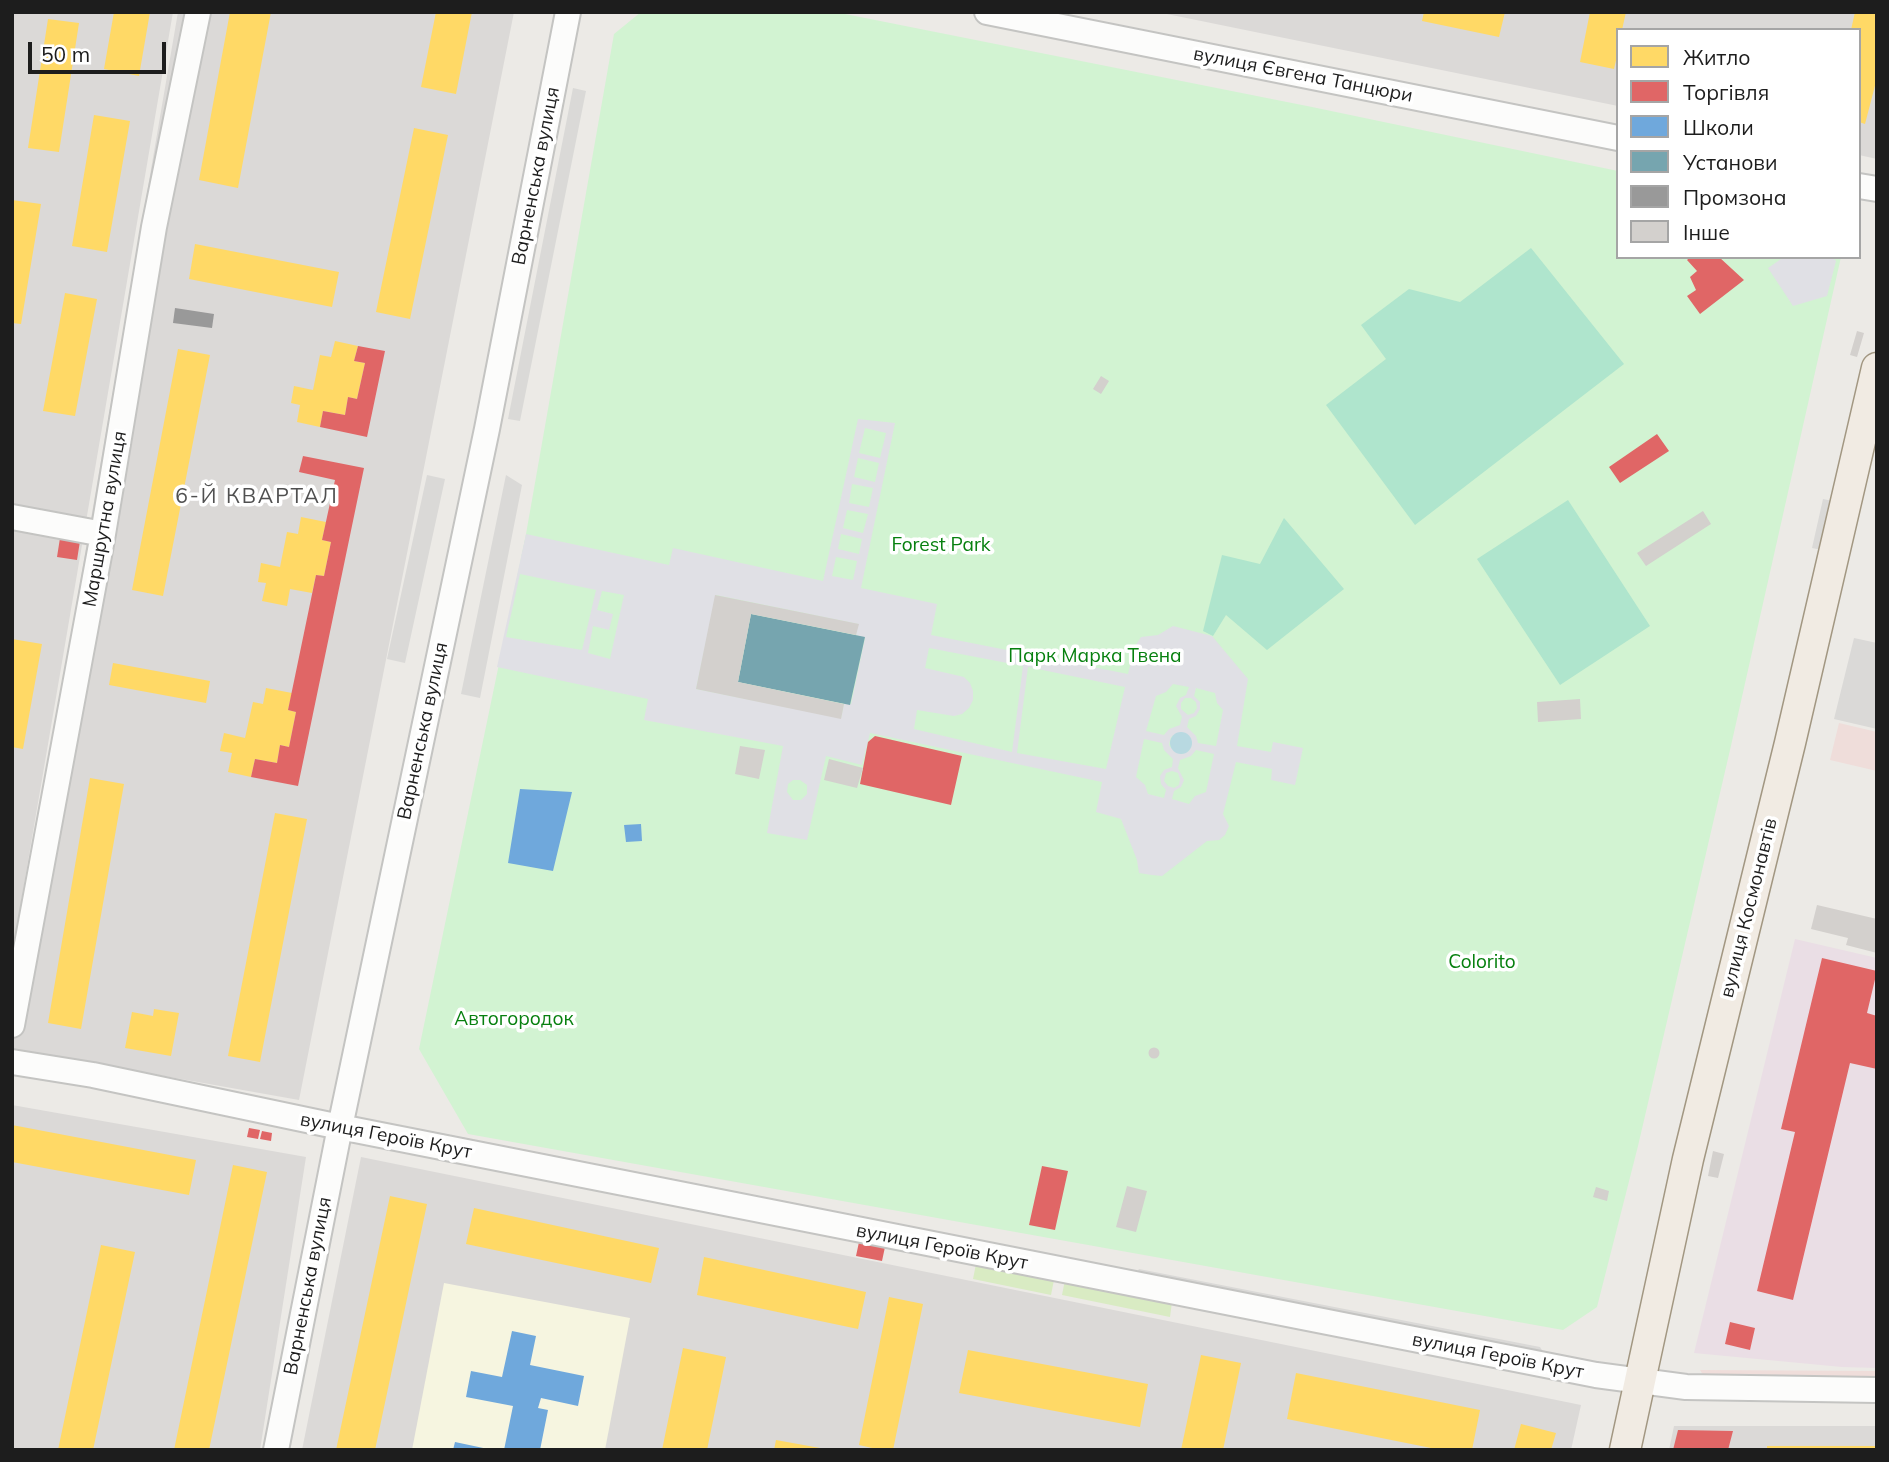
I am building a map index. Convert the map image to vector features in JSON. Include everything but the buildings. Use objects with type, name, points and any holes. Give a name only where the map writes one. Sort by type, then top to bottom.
[{"type":"main road","name":"вулиця Космонавтів","points":[[1625,1450],[1688,1159],[1790,743],[1877,368]]},
{"type":"street","name":"Маршрутна вулиця","points":[[12,1025],[103,534],[154,227],[198,12]]},
{"type":"street","name":"Варненська вулиця","points":[[276,1450],[340,1127],[484,442],[568,12]]},
{"type":"street","name":"вулиця Євгена Танцюри","points":[[987,12],[1616,138]]},
{"type":"street","points":[[12,517],[103,534]]},
{"type":"street","name":"вулиця Героїв Крут","points":[[12,1062],[120,1081],[1257,1310],[1597,1375],[1686,1387],[1877,1390]]},
{"type":"shaded area","points":[[12,12],[173,12],[12,955],[14,21]]},
{"type":"shaded area","points":[[178,12],[514,12],[299,1100],[12,1049],[12,979]]},
{"type":"shaded area","points":[[1157,12],[1877,12],[1877,159],[1861,155],[1861,28],[1616,28],[1616,106]]},
{"type":"shaded area","points":[[573,88],[586,91],[520,421],[508,419]]},
{"type":"shaded area","points":[[1781,259],[1836,261],[1827,296],[1793,306],[1768,268]]},
{"type":"shaded area","points":[[858,419],[895,423],[861,588],[937,604],[931,635],[1128,674],[1135,646],[1141,637],[1158,635],[1173,626],[1212,636],[1248,679],[1237,746],[1271,752],[1273,742],[1303,748],[1295,785],[1271,780],[1272,769],[1236,762],[1223,814],[1229,826],[1225,835],[1219,840],[1207,841],[1162,876],[1152,875],[1139,873],[1137,860],[1121,819],[1096,812],[1102,782],[870,733],[862,765],[826,756],[807,840],[767,833],[783,746],[644,720],[648,699],[497,667],[526,534],[669,565],[673,548],[823,581]],"holes":[[[865,428],[886,433],[880,458],[859,453]],[[858,458],[879,463],[875,482],[854,477]],[[852,484],[873,488],[869,507],[849,503]],[[847,510],[868,514],[863,533],[843,528]],[[841,534],[862,539],[859,554],[838,549]],[[836,557],[857,561],[853,580],[832,576]],[[520,574],[596,590],[582,650],[506,637]],[[602,591],[624,595],[610,659],[588,653],[593,626],[609,630],[613,614],[597,610]],[[716,595],[858,624],[856,635],[865,638],[851,704],[844,704],[841,718],[696,689]],[[929,648],[1023,666],[1012,752],[914,729],[917,710],[954,716],[962,714],[973,700],[970,683],[964,677],[925,668]],[[1028,667],[1125,687],[1106,769],[1017,753]],[[1173,684],[1189,687],[1176,706],[1182,717],[1180,725],[1169,729],[1164,735],[1146,731],[1156,696],[1166,692]],[[1196,688],[1215,693],[1217,703],[1223,710],[1216,746],[1198,743],[1196,736],[1187,727],[1189,719],[1196,716],[1200,709],[1200,702],[1194,696]],[[1185,698],[1196,702],[1194,713],[1188,715],[1181,709]],[[1177,733],[1191,744],[1189,751],[1182,754],[1170,747],[1171,737]],[[1144,739],[1162,743],[1164,750],[1173,759],[1172,767],[1164,770],[1160,776],[1161,784],[1166,790],[1164,798],[1148,794],[1145,785],[1136,777]],[[1196,750],[1214,754],[1206,792],[1195,796],[1189,804],[1172,799],[1174,791],[1181,787],[1184,780],[1178,768],[1180,760],[1191,756]],[[1172,771],[1178,773],[1180,779],[1179,785],[1174,788],[1164,781],[1166,773]],[[793,780],[800,780],[807,785],[807,794],[801,800],[793,800],[787,792],[788,784]]]},
{"type":"shaded area","points":[[427,475],[445,479],[405,663],[387,659]]},
{"type":"shaded area","points":[[506,475],[522,485],[480,698],[461,694]]},
{"type":"shaded area","points":[[1823,499],[1833,501],[1822,550],[1812,548]]},
{"type":"shaded area","points":[[1854,638],[1877,643],[1877,729],[1834,719]]},
{"type":"shaded area","points":[[1839,723],[1877,732],[1877,771],[1830,760]]},
{"type":"shaded area","points":[[1795,939],[1877,958],[1877,1368],[1694,1353]]},
{"type":"shaded area","points":[[12,1105],[306,1157],[260,1450],[12,1450]]},
{"type":"shaded area","points":[[410,1127],[1016,1247],[1022,1254],[404,1132]]},
{"type":"shaded area","points":[[361,1157],[1581,1405],[1571,1450],[302,1450]]},
{"type":"shaded area","points":[[1139,1269],[1540,1347],[1545,1355],[1134,1276]]},
{"type":"shaded area","points":[[444,1283],[630,1318],[605,1450],[412,1450]]},
{"type":"shaded area","points":[[1700,1370],[1877,1371],[1877,1380],[1705,1378]]},
{"type":"shaded area","points":[[1674,1426],[1877,1426],[1877,1450],[1669,1450]]},
{"type":"green space","name":"Парк Марка Твена","points":[[641,12],[835,12],[1616,171],[1616,259],[1841,259],[1638,1146],[1597,1307],[1563,1330],[468,1134],[419,1049],[526,534],[614,34]]},
{"type":"green space","points":[[1531,248],[1624,364],[1415,525],[1326,405],[1386,359],[1361,325],[1409,289],[1460,302]]},
{"type":"green space","points":[[1568,500],[1650,626],[1560,685],[1477,559]]},
{"type":"green space","points":[[1284,518],[1344,589],[1267,650],[1226,615],[1213,636],[1203,631],[1222,555],[1260,564]]},
{"type":"green space","points":[[976,1264],[1054,1280],[1051,1295],[973,1279]]},
{"type":"green space","points":[[1065,1280],[1172,1302],[1170,1317],[1062,1295]]},
{"type":"water","points":[[1181,732],[1189,735],[1192,743],[1189,751],[1181,754],[1173,751],[1170,743],[1173,735]]},
{"type":"district","name":"6-Й КВАРТАЛ","points":[[257,497]]},
{"type":"park label","name":"Forest Park","points":[[941,545]]},
{"type":"park label","name":"Colorito","points":[[1482,962]]},
{"type":"park label","name":"Автогородок","points":[[514,1019]]}]
